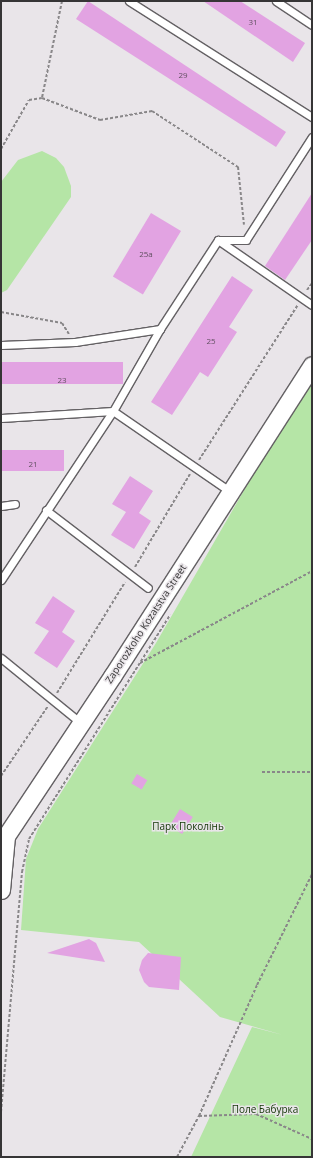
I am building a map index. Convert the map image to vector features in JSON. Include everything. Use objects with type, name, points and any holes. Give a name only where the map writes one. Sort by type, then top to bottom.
[{"type":"street","name":"Zaporozkoho Kozatstva Street","points":[[1,890],[3,835],[81,723],[312,365]]},
{"type":"lane","points":[[129,1],[312,117]]},
{"type":"lane","points":[[276,1],[312,25]]},
{"type":"lane","points":[[218,240],[246,240],[312,136]]},
{"type":"lane","points":[[218,240],[312,305]]},
{"type":"lane","points":[[1,580],[113,411],[160,329],[218,240]]},
{"type":"lane","points":[[1,345],[75,342],[160,329]]},
{"type":"lane","points":[[1,418],[113,411],[231,492]]},
{"type":"lane","points":[[1,506],[15,504]]},
{"type":"lane","points":[[46,510],[148,588]]},
{"type":"lane","points":[[1,658],[53,698],[81,723]]},
{"type":"path","points":[[42,98],[62,1]]},
{"type":"path","points":[[1,148],[29,100],[42,98],[100,120],[152,111],[238,167],[246,240]]},
{"type":"path","points":[[1,776],[53,698],[130,575],[194,467],[312,283]]},
{"type":"path","points":[[1,312],[62,324],[75,342]]},
{"type":"path","points":[[133,666],[312,571]]},
{"type":"path","points":[[1,1112],[22,872],[29,839],[173,610]]},
{"type":"path","points":[[262,772],[312,772]]},
{"type":"path","points":[[177,1157],[199,1116],[257,985],[312,874]]},
{"type":"path","points":[[199,1116],[256,1114],[312,1139]]},
{"type":"green space","points":[[42,151],[56,158],[64,167],[71,186],[71,197],[7,290],[1,293],[1,182],[18,160]]},
{"type":"green space","name":"Парк Поколінь","points":[[312,384],[312,1157],[191,1157],[252,1027],[283,1035],[220,1017],[139,942],[21,930],[26,859],[38,829],[156,643],[296,400]]},
{"type":"building","points":[[88,1],[286,132],[276,147],[76,19]]},
{"type":"building","points":[[203,1],[240,1],[305,43],[293,62]]},
{"type":"building","points":[[312,193],[312,240],[285,280],[265,266]]},
{"type":"building","points":[[151,213],[181,231],[143,294],[113,276]]},
{"type":"building","points":[[232,276],[253,290],[229,327],[237,332],[208,377],[200,372],[172,415],[151,402]]},
{"type":"building","points":[[1,362],[123,362],[123,384],[1,384]]},
{"type":"building","points":[[1,450],[64,450],[64,471],[1,471]]},
{"type":"building","points":[[130,476],[153,491],[139,513],[151,521],[134,549],[111,535],[126,512],[112,504]]},
{"type":"building","points":[[53,596],[75,611],[62,632],[75,641],[57,668],[34,653],[49,631],[35,623]]},
{"type":"building","points":[[137,774],[147,780],[142,790],[131,783]]},
{"type":"building","points":[[180,809],[193,817],[182,834],[169,826]]},
{"type":"building","points":[[89,939],[96,943],[105,962],[47,953]]},
{"type":"building","points":[[148,953],[181,957],[179,990],[149,987],[144,982],[139,970],[142,960]]},
{"type":"park label","name":"Поле Бабурка","points":[[265,1110]]}]
